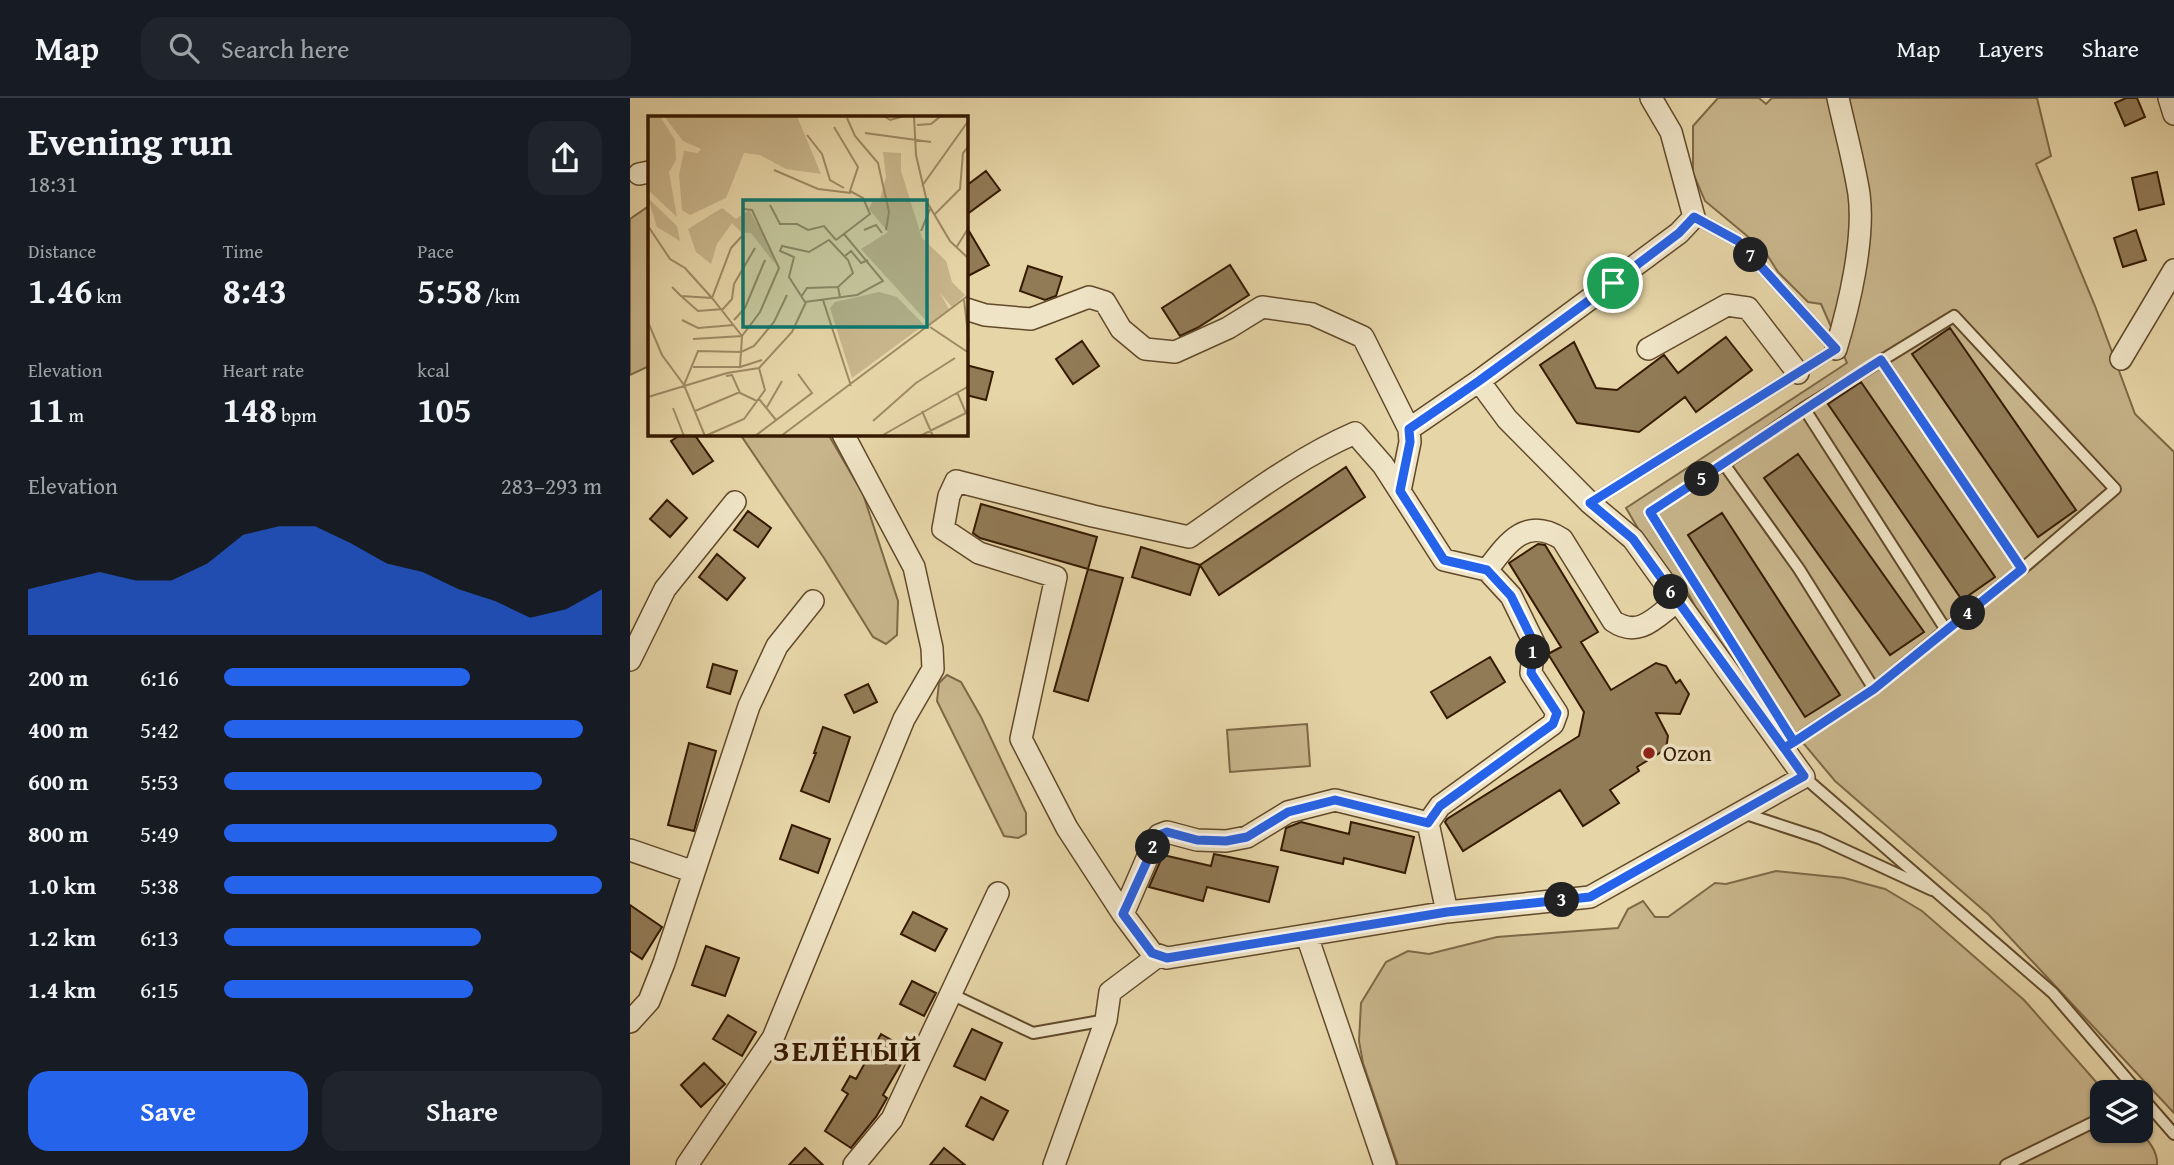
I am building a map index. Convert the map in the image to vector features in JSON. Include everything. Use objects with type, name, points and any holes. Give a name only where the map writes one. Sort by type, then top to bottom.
[{"type":"street","points":[[1409,429],[1479,381],[1679,233],[1694,217],[1671,132],[1651,98]]},
{"type":"street","points":[[1836,349],[1850,306],[1860,220],[1859,194],[1838,98]]},
{"type":"street","points":[[2169,98],[2174,114]]},
{"type":"street","points":[[2121,359],[2174,270]]},
{"type":"street","points":[[968,310],[985,315],[1031,319],[1089,298],[1105,302],[1121,329],[1145,349],[1175,352],[1228,328],[1262,307],[1312,314],[1363,337],[1409,429],[1410,442],[1400,491]]},
{"type":"street","points":[[1648,349],[1727,305],[1748,308],[1798,373]]},
{"type":"street","points":[[1447,912],[1428,823],[1440,806],[1553,724],[1557,713],[1531,673],[1534,643],[1511,596],[1487,570],[1444,560],[1383,465],[1355,433],[1300,461],[1189,537],[956,481],[949,496],[943,529],[979,553],[1056,578],[1021,739],[1067,828],[1152,953],[1167,958],[1447,912],[1590,897],[1804,776],[1789,745],[1677,601],[1633,539],[1590,503],[1507,419],[1479,381]]},
{"type":"street","points":[[687,1165],[773,1038],[904,719],[933,669],[932,648],[914,567],[844,436]]},
{"type":"street","points":[[630,660],[665,589],[735,502]]},
{"type":"street","points":[[1487,570],[1506,544],[1519,534],[1537,529],[1550,531],[1562,539],[1613,621],[1623,629],[1640,629],[1677,601]]},
{"type":"street","points":[[630,1022],[649,1001],[664,963],[749,706],[777,646],[813,601]]},
{"type":"street","points":[[1123,914],[1156,840],[1159,835],[1167,832],[1197,840],[1226,841],[1247,837],[1288,812],[1335,800],[1428,823]]},
{"type":"street","points":[[630,850],[694,872]]},
{"type":"street","points":[[854,1165],[892,1119],[998,893]]},
{"type":"street","points":[[1307,936],[1385,1165]]},
{"type":"street","points":[[1054,1165],[1105,1020],[1110,992],[1158,956]]},
{"type":"lane","points":[[1590,503],[1836,349],[1738,241],[1694,217]]},
{"type":"lane","points":[[1954,316],[2115,489],[2022,569],[1874,689],[1789,745],[1650,512],[1804,408],[1881,360],[1954,316]]},
{"type":"lane","points":[[1881,360],[2022,569]]},
{"type":"lane","points":[[1804,408],[1946,630]]},
{"type":"lane","points":[[1724,464],[1799,569],[1874,689]]},
{"type":"lane","points":[[1804,776],[2053,993],[2126,1080]]},
{"type":"lane","points":[[1741,812],[1819,838],[1944,896]]},
{"type":"lane","points":[[951,994],[1033,1033],[1105,1020]]},
{"type":"lane","points":[[2153,1111],[2174,1134]]},
{"type":"lane","points":[[2006,1165],[2090,1124]]},
{"type":"shaded area","points":[[1718,98],[1759,98],[1766,104],[1772,98],[2037,98],[2051,156],[2036,164],[2095,306],[2135,414],[2174,452],[2174,1113],[2153,1091],[2153,1080],[2143,1080],[1989,915],[1835,781],[1733,659],[1695,606],[1681,580],[1672,580],[1664,573],[1626,508],[1847,363],[1821,304],[1808,302],[1778,272],[1764,250],[1705,201],[1693,173],[1693,126]]},
{"type":"shaded area","points":[[648,207],[648,366],[630,375],[630,219]]},
{"type":"shaded area","points":[[741,436],[829,436],[863,494],[898,601],[897,635],[886,644],[873,637],[824,558]]},
{"type":"shaded area","points":[[947,675],[961,682],[981,717],[1026,813],[1026,834],[1018,838],[1004,836],[937,701],[939,683]]},
{"type":"shaded area","points":[[1307,724],[1310,766],[1230,772],[1227,730]]},
{"type":"shaded area","points":[[1776,871],[1844,878],[1885,889],[1922,911],[2024,1000],[2094,1080],[2090,1080],[2090,1143],[2150,1143],[2157,1165],[1398,1165],[1363,1063],[1359,1041],[1361,1003],[1386,962],[1408,951],[1429,954],[1497,937],[1618,928],[1628,909],[1643,901],[1655,917],[1668,917],[1715,883],[1726,884]]},
{"type":"building","points":[[2126,98],[2137,98],[2145,117],[2125,126],[2115,103]]},
{"type":"building","points":[[986,171],[1000,190],[968,214],[968,184]]},
{"type":"building","points":[[2157,172],[2164,204],[2139,210],[2132,178]]},
{"type":"building","points":[[968,229],[989,265],[968,276]]},
{"type":"building","points":[[2136,230],[2146,260],[2123,267],[2114,238]]},
{"type":"building","points":[[1230,265],[1249,295],[1180,336],[1162,308]]},
{"type":"building","points":[[1028,266],[1062,277],[1056,296],[1045,300],[1020,291]]},
{"type":"building","points":[[1950,328],[2076,510],[2038,537],[1912,354]]},
{"type":"building","points":[[1726,337],[1752,370],[1696,412],[1685,397],[1639,432],[1577,423],[1540,365],[1574,342],[1596,388],[1617,390],[1664,355],[1678,373]]},
{"type":"building","points":[[1082,341],[1099,366],[1073,384],[1056,359]]},
{"type":"building","points":[[968,366],[993,372],[986,400],[968,396]]},
{"type":"building","points":[[1861,382],[1995,577],[1962,600],[1828,404]]},
{"type":"building","points":[[679,436],[695,436],[713,461],[693,474],[671,441]]},
{"type":"building","points":[[1798,454],[1924,632],[1890,655],[1764,478]]},
{"type":"building","points":[[1346,467],[1365,497],[1219,595],[1200,565]]},
{"type":"building","points":[[667,500],[687,518],[670,537],[650,519]]},
{"type":"building","points":[[981,504],[1097,537],[1088,569],[980,538],[973,533]]},
{"type":"building","points":[[748,511],[771,528],[758,547],[734,530]]},
{"type":"building","points":[[1722,513],[1840,695],[1805,717],[1688,535]]},
{"type":"building","points":[[1538,544],[1545,545],[1598,632],[1581,642],[1611,690],[1656,663],[1666,666],[1676,683],[1680,680],[1689,694],[1680,714],[1656,713],[1668,736],[1666,749],[1637,767],[1639,771],[1610,790],[1619,803],[1583,826],[1560,790],[1463,851],[1445,822],[1447,819],[1579,736],[1584,712],[1548,654],[1561,647],[1509,563]]},
{"type":"building","points":[[1141,547],[1200,565],[1190,595],[1132,577]]},
{"type":"building","points":[[717,554],[745,578],[727,600],[699,577]]},
{"type":"building","points":[[1088,569],[1123,578],[1088,701],[1054,691]]},
{"type":"building","points":[[1490,657],[1505,682],[1447,718],[1431,692]]},
{"type":"building","points":[[713,664],[737,671],[730,694],[707,687]]},
{"type":"building","points":[[868,684],[877,702],[854,713],[845,695]]},
{"type":"building","points":[[823,727],[850,737],[829,802],[801,791]]},
{"type":"building","points":[[689,743],[716,751],[694,831],[668,825]]},
{"type":"building","points":[[1301,822],[1349,834],[1351,822],[1414,837],[1405,873],[1344,858],[1343,864],[1281,850],[1286,828]]},
{"type":"building","points":[[792,825],[830,839],[818,873],[780,859]]},
{"type":"building","points":[[1214,854],[1278,867],[1269,902],[1207,887],[1203,901],[1149,887],[1163,855],[1211,866]]},
{"type":"building","points":[[630,905],[662,927],[642,959],[630,951]]},
{"type":"building","points":[[913,912],[947,929],[935,951],[901,934]]},
{"type":"building","points":[[706,946],[739,958],[725,996],[692,985]]},
{"type":"building","points":[[912,981],[936,993],[924,1016],[900,1004]]},
{"type":"building","points":[[728,1015],[756,1032],[742,1056],[713,1039]]},
{"type":"building","points":[[972,1029],[1002,1043],[985,1080],[954,1066]]},
{"type":"building","points":[[881,1034],[909,1050],[883,1095],[887,1098],[876,1117],[851,1148],[825,1131],[848,1094],[842,1090],[850,1076],[856,1079]]},
{"type":"building","points":[[704,1063],[725,1084],[701,1107],[681,1085]]},
{"type":"building","points":[[981,1097],[1008,1111],[993,1140],[966,1126]]},
{"type":"building","points":[[805,1148],[823,1165],[789,1165]]},
{"type":"building","points":[[944,1148],[965,1165],[930,1165]]},
{"type":"place","name":"Ozon","points":[[1649,753]]},
{"type":"district","name":"ЗЕЛЁНЫЙ","points":[[848,1051]]},
{"type":"route","points":[[1613,283],[1409,429],[1410,442],[1400,491],[1444,560],[1487,570],[1511,596],[1534,643],[1531,673],[1557,713],[1553,724],[1440,806],[1428,823],[1335,800],[1288,812],[1247,837],[1226,841],[1197,840],[1167,832],[1159,835],[1123,914],[1152,953],[1167,958],[1447,912],[1590,897],[1804,776],[1784,748],[1794,742],[1874,689],[2022,569],[1881,360],[1804,408],[1650,512],[1794,742],[1784,748],[1633,539],[1590,503],[1836,349],[1738,241],[1694,217],[1679,233],[1613,283]]}]
